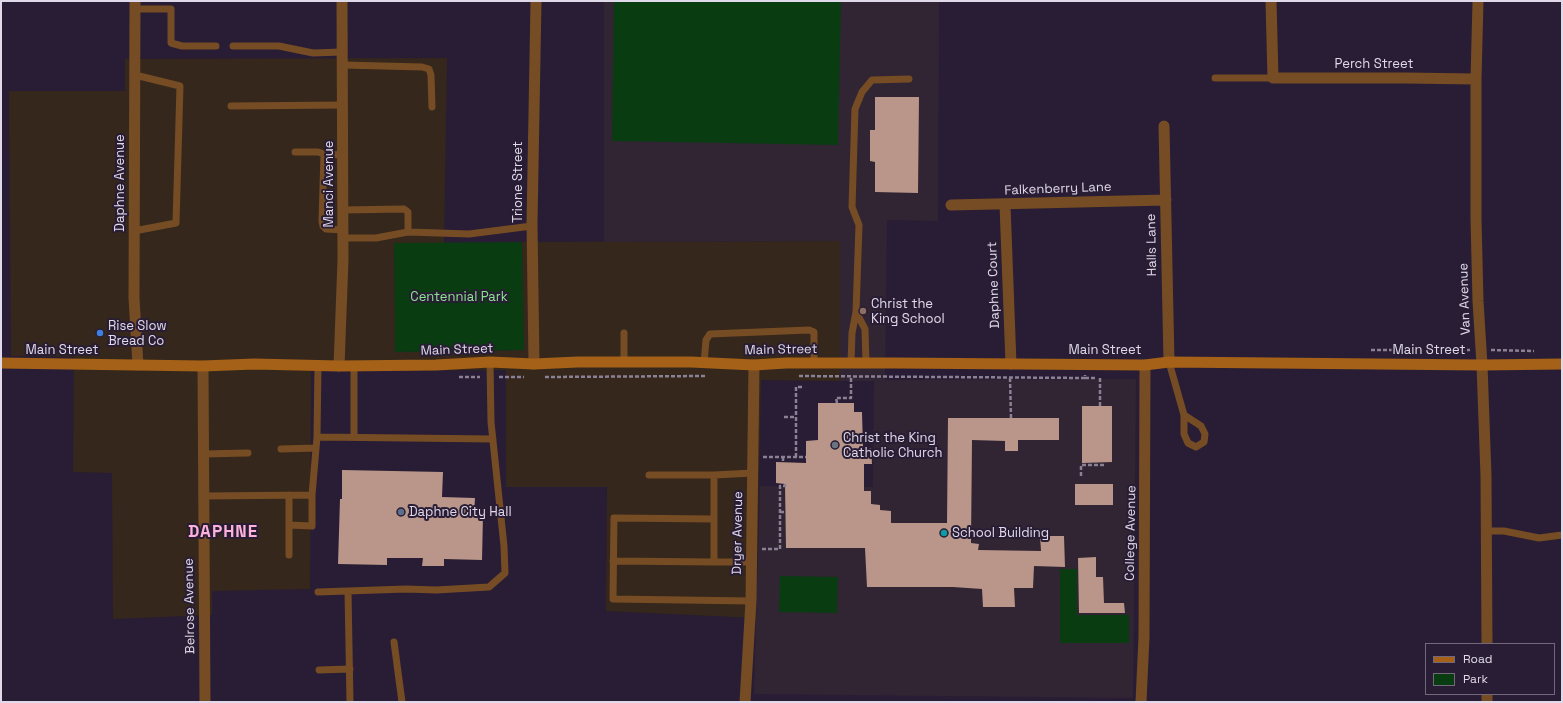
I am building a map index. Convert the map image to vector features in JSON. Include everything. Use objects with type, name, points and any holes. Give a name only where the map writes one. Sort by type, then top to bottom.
[{"type":"main road","name":"Main Street","points":[[1,363],[203,366],[254,364],[318,366],[436,366],[490,362],[534,364],[624,362],[754,365],[866,363],[1145,365],[1169,362],[1482,365],[1562,364]]},
{"type":"street","name":"Manci Avenue","points":[[339,366],[343,234],[342,1]]},
{"type":"street","name":"Trione Street","points":[[534,364],[532,226],[536,1]]},
{"type":"street","points":[[1272,1],[1273,78]]},
{"type":"street","name":"Van Avenue","points":[[1478,1],[1476,80],[1478,294],[1486,476],[1487,643]]},
{"type":"street","name":"Daphne Avenue","points":[[135,5],[134,298],[138,365]]},
{"type":"street","name":"Perch Street","points":[[1273,78],[1406,78],[1476,80]]},
{"type":"street","name":"Halls Lane","points":[[1164,126],[1169,362]]},
{"type":"street","name":"Falkenberry Lane","points":[[951,206],[1166,200]]},
{"type":"street","name":"Daphne Court","points":[[1005,204],[1011,364]]},
{"type":"street","name":"Dryer Avenue","points":[[745,702],[751,601],[754,365]]},
{"type":"street","name":"College Avenue","points":[[1141,702],[1144,629],[1145,365]]},
{"type":"street","name":"Belrose Avenue","points":[[203,366],[204,702]]},
{"type":"lane","points":[[135,5],[171,9],[171,43],[182,46],[216,46]]},
{"type":"lane","points":[[233,46],[279,46],[313,53],[342,52]]},
{"type":"lane","points":[[343,65],[422,67],[429,70],[431,75],[432,107]]},
{"type":"lane","points":[[134,231],[176,223],[180,86],[135,75]]},
{"type":"lane","points":[[1215,78],[1273,78]]},
{"type":"lane","points":[[851,363],[852,333],[856,312],[859,225],[852,207],[855,109],[862,92],[872,80],[909,79]]},
{"type":"lane","points":[[232,106],[343,105]]},
{"type":"lane","points":[[295,152],[318,152],[324,154],[342,155]]},
{"type":"lane","points":[[324,154],[322,221],[323,226],[326,229],[343,234],[376,238],[408,232],[469,234],[532,226]]},
{"type":"lane","points":[[343,210],[404,209],[408,212],[408,232]]},
{"type":"lane","points":[[856,312],[866,329],[866,363]]},
{"type":"lane","points":[[704,363],[706,340],[710,334],[809,330],[814,332],[814,363]]},
{"type":"lane","points":[[624,333],[624,362]]},
{"type":"lane","points":[[318,592],[436,590],[489,587],[505,573],[504,546],[493,439],[490,362]]},
{"type":"lane","points":[[1169,362],[1184,415]]},
{"type":"lane","points":[[289,526],[312,526],[312,495],[317,437],[318,366]]},
{"type":"lane","points":[[354,366],[354,437]]},
{"type":"lane","points":[[317,437],[493,439]]},
{"type":"lane","points":[[281,449],[316,448]]},
{"type":"lane","points":[[203,454],[248,453]]},
{"type":"lane","points":[[650,475],[714,475],[753,473]]},
{"type":"lane","points":[[714,475],[714,562]]},
{"type":"lane","points":[[289,495],[289,555]]},
{"type":"lane","points":[[203,496],[312,495]]},
{"type":"lane","points":[[714,519],[614,518],[613,599],[751,601]]},
{"type":"lane","points":[[1486,531],[1504,531],[1539,538],[1562,535]]},
{"type":"lane","points":[[613,561],[752,562]]},
{"type":"lane","points":[[348,591],[350,702]]},
{"type":"lane","points":[[394,642],[402,702]]},
{"type":"lane","points":[[319,670],[350,669]]},
{"type":"path","points":[[837,403],[836,398],[851,398],[851,363]]},
{"type":"path","points":[[1010,378],[1011,418]]},
{"type":"path","points":[[1100,378],[1100,406]]},
{"type":"path","points":[[796,457],[796,387],[803,387]]},
{"type":"path","points":[[784,417],[796,417]]},
{"type":"path","points":[[765,457],[806,457]]},
{"type":"path","points":[[783,457],[783,462]]},
{"type":"path","points":[[1081,476],[1081,465],[1104,465]]},
{"type":"path","points":[[752,549],[780,549],[780,486],[784,486],[785,484]]},
{"type":"path","points":[[780,512],[785,512]]},
{"type":"shaded area","name":"Christ the King School","points":[[604,1],[939,1],[938,221],[887,220],[885,380],[1136,379],[1133,698],[754,694],[760,486],[873,487],[874,381],[840,381],[840,241],[604,242]]},
{"type":"shaded area","points":[[447,58],[444,243],[394,244],[396,352],[523,350],[522,242],[840,241],[840,381],[761,380],[756,618],[606,611],[607,487],[506,487],[506,370],[311,371],[310,589],[212,591],[212,615],[113,619],[112,473],[73,472],[74,357],[11,356],[9,91],[125,91],[125,59]]},
{"type":"green space","points":[[614,1],[841,1],[838,145],[612,141]]},
{"type":"green space","name":"Centennial Park","points":[[522,242],[524,350],[395,352],[394,243]]},
{"type":"green space","points":[[1060,569],[1077,569],[1077,615],[1129,615],[1129,643],[1060,643]]},
{"type":"green space","points":[[780,576],[838,577],[837,613],[779,612]]},
{"type":"building","points":[[875,97],[919,97],[918,193],[875,192],[875,162],[870,161],[870,130],[875,130]]},
{"type":"building","points":[[818,403],[854,403],[854,412],[862,412],[863,448],[871,448],[872,464],[864,464],[864,491],[871,491],[871,504],[880,505],[880,510],[891,511],[891,523],[947,523],[948,418],[1059,418],[1059,440],[1018,440],[1018,451],[1005,451],[1005,441],[972,440],[971,543],[979,544],[978,550],[1041,551],[1040,536],[1064,536],[1065,567],[1034,566],[1033,588],[1014,588],[1015,607],[983,607],[982,589],[953,587],[867,587],[865,548],[786,548],[785,484],[776,483],[776,462],[806,463],[806,441],[818,440]]},
{"type":"building","points":[[1082,406],[1112,406],[1112,462],[1082,463]]},
{"type":"building","name":"Daphne City Hall","points":[[342,470],[443,472],[442,497],[475,498],[474,515],[483,515],[482,560],[444,559],[444,566],[422,566],[423,558],[387,558],[387,565],[338,564],[340,499],[342,499]]},
{"type":"building","points":[[1075,484],[1113,484],[1113,505],[1075,505]]},
{"type":"building","points":[[1096,557],[1096,577],[1103,577],[1104,603],[1124,603],[1125,613],[1079,613],[1078,558]]},
{"type":"place","name":"Christ the King School","points":[[863,311]]},
{"type":"place","name":"Rise Slow Bread Co","points":[[100,333]]},
{"type":"place","name":"Christ the King Catholic Church","points":[[835,445]]},
{"type":"place","name":"Daphne City Hall","points":[[401,512]]},
{"type":"place","name":"School Building","points":[[944,533]]},
{"type":"district","name":"DAPHNE","points":[[223,532]]}]
